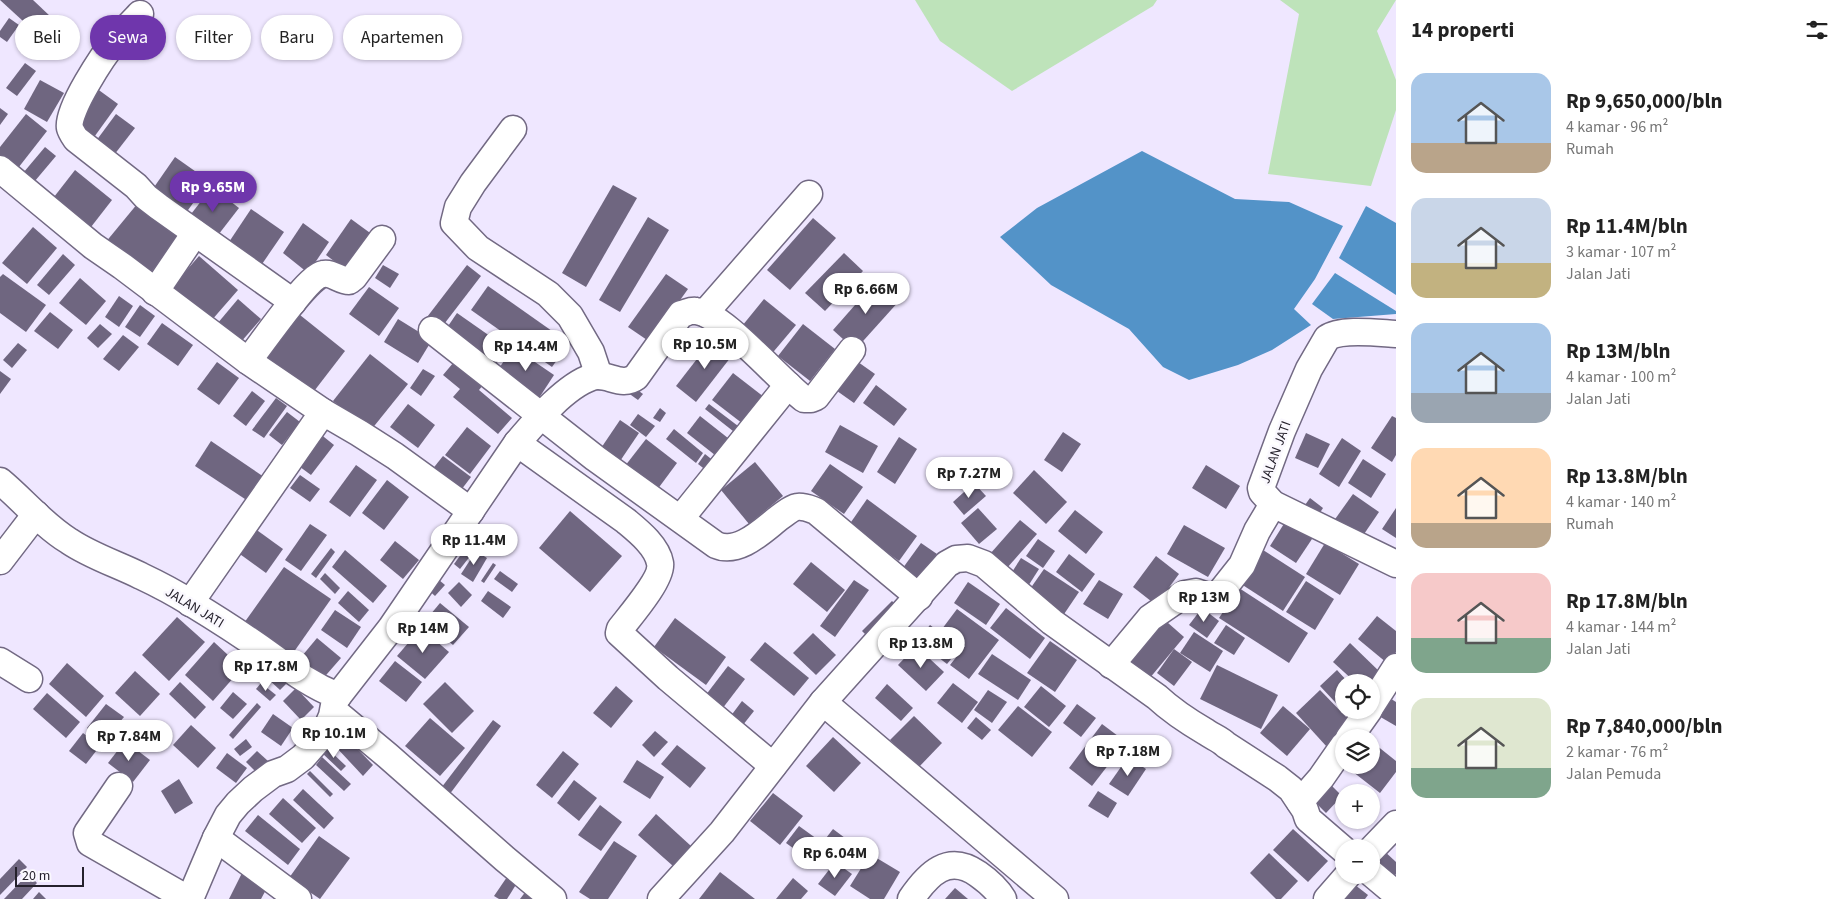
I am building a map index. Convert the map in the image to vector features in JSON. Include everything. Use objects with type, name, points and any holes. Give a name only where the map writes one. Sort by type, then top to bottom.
[{"type":"street","points":[[140,14],[115,40],[98,66],[79,98],[70,119],[70,129],[76,139],[86,148],[136,186],[152,202],[293,302]]},
{"type":"street","points":[[512,129],[458,207],[454,223],[478,248],[548,294],[570,316],[591,352],[599,376]]},
{"type":"street","points":[[0,169],[82,238],[248,361],[322,412],[395,456],[470,511]]},
{"type":"street","points":[[705,313],[809,194]]},
{"type":"street","points":[[155,292],[195,233]]},
{"type":"street","points":[[248,361],[293,302],[316,276],[327,274],[349,281],[382,239]]},
{"type":"street","points":[[119,786],[87,833],[90,843],[189,899],[228,815],[238,803],[273,774],[287,769],[308,752],[325,732],[336,704],[391,628],[517,443],[541,414],[575,386],[592,377],[599,376],[619,381],[631,381],[640,373],[681,314],[696,311],[705,313],[736,336],[804,399],[816,397],[852,350]]},
{"type":"street","points":[[432,330],[595,458],[716,545],[723,548],[733,548],[747,541],[792,509],[798,507],[810,509],[816,511],[919,597]]},
{"type":"street","name":"JALAN JATI","points":[[1396,334],[1331,335],[1322,344],[1282,431],[1264,476],[1262,492],[1273,504],[1396,564]]},
{"type":"street","points":[[681,518],[788,385]]},
{"type":"street","points":[[190,603],[322,412]]},
{"type":"street","points":[[517,443],[626,521],[654,548],[661,564],[658,578],[619,633],[668,678],[773,766]]},
{"type":"street","name":"JALAN JATI","points":[[0,481],[69,542],[140,576],[190,603],[274,658],[299,677],[320,688],[388,756],[553,899]]},
{"type":"street","points":[[1111,665],[1150,618],[1185,594],[1196,592],[1211,596],[1219,594],[1242,565],[1257,531],[1273,504]]},
{"type":"street","points":[[0,561],[36,514]]},
{"type":"street","points":[[661,899],[722,832],[823,702],[947,564],[956,559],[968,558],[984,564],[1052,622],[1157,697],[1171,710],[1221,740],[1277,778],[1291,789],[1308,819],[1335,842]]},
{"type":"street","points":[[0,661],[29,679]]},
{"type":"street","points":[[1380,692],[1396,667]]},
{"type":"street","points":[[823,702],[1055,899]]},
{"type":"street","points":[[1300,802],[1321,778],[1335,758]]},
{"type":"street","points":[[1380,841],[1396,824]]},
{"type":"street","points":[[216,838],[298,899]]},
{"type":"street","points":[[910,899],[920,885],[938,869],[953,864],[968,867],[986,880],[1003,899]]},
{"type":"street","points":[[1380,881],[1396,894]]},
{"type":"street","points":[[1327,899],[1340,884]]},
{"type":"green space","points":[[915,0],[1157,0],[1153,6],[1012,91],[940,41]]},
{"type":"green space","points":[[1280,0],[1396,0],[1377,31],[1396,80],[1396,110],[1371,186],[1268,174],[1299,14]]},
{"type":"water","points":[[1142,151],[1235,199],[1289,202],[1343,226],[1315,279],[1294,309],[1311,325],[1272,350],[1238,365],[1189,380],[1163,367],[1129,329],[1051,285],[1000,237],[1037,208]]},
{"type":"water","points":[[1366,206],[1396,223],[1396,295],[1339,258]]},
{"type":"water","points":[[1335,273],[1396,311],[1396,314],[1333,319],[1312,304]]},
{"type":"building","points":[[0,0],[33,0],[49,15],[16,15]]},
{"type":"building","points":[[9,18],[15,22],[15,31],[7,42],[0,37],[0,31]]},
{"type":"building","points":[[25,63],[36,71],[17,96],[6,88]]},
{"type":"building","points":[[40,80],[64,93],[47,122],[24,109]]},
{"type":"building","points":[[96,88],[118,104],[92,140],[70,124]]},
{"type":"building","points":[[0,108],[8,114],[0,125]]},
{"type":"building","points":[[26,114],[47,131],[15,172],[0,161],[0,147]]},
{"type":"building","points":[[116,114],[135,128],[114,155],[96,141]]},
{"type":"building","points":[[45,147],[56,156],[29,188],[18,179]]},
{"type":"building","points":[[175,157],[209,181],[183,217],[150,193]]},
{"type":"building","points":[[75,170],[112,200],[84,236],[47,206]]},
{"type":"building","points":[[613,185],[637,198],[586,287],[562,273]]},
{"type":"building","points":[[212,187],[239,208],[215,239],[188,218]]},
{"type":"building","points":[[138,203],[180,237],[147,277],[105,243]]},
{"type":"building","points":[[251,209],[284,232],[260,267],[227,245]]},
{"type":"building","points":[[648,217],[669,230],[620,312],[599,300]]},
{"type":"building","points":[[813,218],[836,238],[790,290],[767,270]]},
{"type":"building","points":[[351,219],[377,238],[351,274],[326,255]]},
{"type":"building","points":[[303,223],[329,242],[308,273],[283,253]]},
{"type":"building","points":[[33,227],[57,248],[27,284],[2,263]]},
{"type":"building","points":[[844,253],[863,271],[825,311],[805,293]]},
{"type":"building","points":[[63,254],[75,265],[49,295],[37,285]]},
{"type":"building","points":[[199,256],[238,290],[211,321],[172,287]]},
{"type":"building","points":[[383,265],[399,274],[390,288],[375,278]]},
{"type":"building","points":[[467,265],[481,276],[438,332],[424,321]]},
{"type":"building","points":[[3,274],[46,305],[26,332],[0,313],[0,277]]},
{"type":"building","points":[[666,274],[688,289],[650,342],[628,327]]},
{"type":"building","points":[[80,278],[106,301],[86,325],[59,303]]},
{"type":"building","points":[[877,280],[900,300],[855,350],[833,330]]},
{"type":"building","points":[[488,286],[569,343],[552,367],[471,310]]},
{"type":"building","points":[[369,287],[399,308],[379,336],[349,314]]},
{"type":"building","points":[[119,296],[133,306],[119,327],[105,317]]},
{"type":"building","points":[[238,299],[261,319],[240,343],[217,324]]},
{"type":"building","points":[[764,299],[796,325],[769,357],[738,331]]},
{"type":"building","points":[[140,305],[155,316],[140,337],[125,327]]},
{"type":"building","points":[[50,312],[73,330],[58,349],[34,331]]},
{"type":"building","points":[[457,313],[507,348],[492,370],[442,335]]},
{"type":"building","points":[[300,315],[345,351],[308,399],[263,363]]},
{"type":"building","points":[[398,319],[432,340],[418,363],[384,342]]},
{"type":"building","points":[[162,323],[193,345],[178,366],[147,344]]},
{"type":"building","points":[[100,324],[112,334],[98,348],[87,338]]},
{"type":"building","points":[[803,324],[835,349],[810,381],[778,356]]},
{"type":"building","points":[[123,335],[139,347],[119,371],[103,359]]},
{"type":"building","points":[[714,337],[734,353],[696,402],[676,386]]},
{"type":"building","points":[[18,343],[27,350],[12,368],[3,360]]},
{"type":"building","points":[[513,347],[554,375],[539,398],[498,370]]},
{"type":"building","points":[[370,354],[408,384],[371,430],[333,401]]},
{"type":"building","points":[[459,356],[487,380],[479,390],[512,418],[498,434],[453,397],[460,389],[443,375]]},
{"type":"building","points":[[851,357],[875,374],[854,403],[830,386]]},
{"type":"building","points":[[217,362],[239,378],[219,405],[197,389]]},
{"type":"building","points":[[423,369],[435,376],[421,396],[410,388]]},
{"type":"building","points":[[0,371],[11,379],[0,394]]},
{"type":"building","points":[[733,373],[768,400],[747,427],[712,400]]},
{"type":"building","points":[[628,383],[643,394],[638,400],[624,390]]},
{"type":"building","points":[[876,385],[907,409],[894,426],[863,403]]},
{"type":"building","points":[[252,391],[265,401],[246,426],[233,416]]},
{"type":"building","points":[[276,398],[287,406],[264,438],[252,430]]},
{"type":"building","points":[[408,404],[435,425],[418,448],[390,427]]},
{"type":"building","points":[[709,404],[742,429],[738,435],[705,409]]},
{"type":"building","points":[[660,408],[666,413],[660,422],[653,418]]},
{"type":"building","points":[[287,412],[300,422],[282,445],[269,435]]},
{"type":"building","points":[[638,414],[655,426],[646,437],[630,425]]},
{"type":"building","points":[[700,416],[733,442],[720,459],[687,433]]},
{"type":"building","points":[[1392,416],[1396,418],[1396,455],[1392,462],[1371,448]]},
{"type":"building","points":[[620,420],[639,433],[614,470],[595,457]]},
{"type":"building","points":[[840,425],[878,446],[863,473],[825,452]]},
{"type":"building","points":[[467,427],[491,446],[470,474],[445,455]]},
{"type":"building","points":[[674,429],[703,453],[696,463],[666,439]]},
{"type":"building","points":[[1063,432],[1081,444],[1062,472],[1044,460]]},
{"type":"building","points":[[319,433],[334,445],[311,475],[296,464]]},
{"type":"building","points":[[1306,433],[1330,444],[1318,468],[1295,458]]},
{"type":"building","points":[[899,437],[917,449],[895,484],[877,472]]},
{"type":"building","points":[[1342,438],[1361,451],[1339,487],[1319,474]]},
{"type":"building","points":[[646,439],[677,463],[657,490],[625,466]]},
{"type":"building","points":[[211,441],[267,479],[251,503],[195,466]]},
{"type":"building","points":[[705,454],[715,462],[707,471],[698,464]]},
{"type":"building","points":[[443,456],[471,477],[455,498],[427,476]]},
{"type":"building","points":[[1363,459],[1386,474],[1371,498],[1348,483]]},
{"type":"building","points":[[755,462],[783,496],[749,524],[721,490]]},
{"type":"building","points":[[830,464],[863,487],[844,514],[811,491]]},
{"type":"building","points":[[356,465],[377,480],[350,517],[329,502]]},
{"type":"building","points":[[1206,465],[1240,486],[1226,509],[1192,488]]},
{"type":"building","points":[[1034,470],[1067,502],[1046,524],[1013,493]]},
{"type":"building","points":[[300,475],[320,489],[310,502],[290,488]]},
{"type":"building","points":[[387,480],[409,497],[384,530],[362,513]]},
{"type":"building","points":[[974,483],[986,496],[964,515],[953,502]]},
{"type":"building","points":[[1353,494],[1379,512],[1360,540],[1333,522]]},
{"type":"building","points":[[1310,498],[1323,508],[1314,522],[1300,512]]},
{"type":"building","points":[[867,499],[917,536],[899,561],[849,525]]},
{"type":"building","points":[[978,508],[997,529],[979,544],[961,523]]},
{"type":"building","points":[[1396,508],[1396,538],[1382,529]]},
{"type":"building","points":[[1075,510],[1103,532],[1086,554],[1058,531]]},
{"type":"building","points":[[570,511],[622,556],[590,592],[539,548]]},
{"type":"building","points":[[1287,519],[1314,536],[1296,563],[1270,546]]},
{"type":"building","points":[[1020,520],[1037,534],[1007,568],[990,554]]},
{"type":"building","points":[[310,524],[327,535],[301,571],[285,560]]},
{"type":"building","points":[[1184,525],[1225,548],[1208,577],[1167,554]]},
{"type":"building","points":[[254,528],[283,549],[266,573],[237,552]]},
{"type":"building","points":[[1038,539],[1055,551],[1043,568],[1026,556]]},
{"type":"building","points":[[395,541],[419,560],[403,579],[380,560]]},
{"type":"building","points":[[921,543],[937,554],[916,583],[900,572]]},
{"type":"building","points":[[1325,543],[1359,564],[1340,595],[1306,574]]},
{"type":"building","points":[[468,545],[475,550],[460,569],[454,564]]},
{"type":"building","points":[[331,548],[335,552],[316,578],[311,574]]},
{"type":"building","points":[[1260,548],[1305,577],[1283,611],[1238,582]]},
{"type":"building","points":[[345,550],[387,586],[373,603],[332,567]]},
{"type":"building","points":[[476,551],[487,558],[473,582],[461,574]]},
{"type":"building","points":[[1069,554],[1095,574],[1082,592],[1056,572]]},
{"type":"building","points":[[1156,556],[1179,574],[1156,605],[1133,587]]},
{"type":"building","points":[[1021,558],[1039,569],[1023,594],[1005,583]]},
{"type":"building","points":[[811,562],[845,590],[827,612],[793,584]]},
{"type":"building","points":[[493,563],[496,565],[484,583],[481,581]]},
{"type":"building","points":[[284,567],[331,599],[291,656],[244,623]]},
{"type":"building","points":[[1044,569],[1079,592],[1058,623],[1023,599]]},
{"type":"building","points":[[500,571],[518,584],[512,592],[494,579]]},
{"type":"building","points":[[325,573],[340,588],[335,594],[320,579]]},
{"type":"building","points":[[433,575],[445,585],[435,596],[424,586]]},
{"type":"building","points":[[854,580],[869,590],[835,637],[820,626]]},
{"type":"building","points":[[1099,580],[1123,594],[1108,619],[1083,604]]},
{"type":"building","points":[[1306,581],[1334,599],[1315,630],[1286,612]]},
{"type":"building","points":[[459,582],[472,595],[461,607],[448,593]]},
{"type":"building","points":[[968,582],[1000,604],[986,625],[954,603]]},
{"type":"building","points":[[1239,588],[1308,633],[1289,663],[1219,618]]},
{"type":"building","points":[[348,591],[369,610],[359,622],[338,603]]},
{"type":"building","points":[[488,591],[511,607],[503,618],[481,601]]},
{"type":"building","points":[[892,601],[902,611],[872,641],[862,631]]},
{"type":"building","points":[[440,603],[469,627],[453,645],[425,621]]},
{"type":"building","points":[[1006,608],[1045,638],[1030,659],[990,628]]},
{"type":"building","points":[[1202,608],[1219,621],[1207,638],[1189,625]]},
{"type":"building","points":[[957,609],[999,640],[969,679],[950,665],[965,646],[942,629]]},
{"type":"building","points":[[335,610],[361,627],[347,648],[321,630]]},
{"type":"building","points":[[1159,615],[1184,637],[1149,679],[1124,658]]},
{"type":"building","points":[[1377,616],[1396,631],[1396,652],[1387,663],[1358,639]]},
{"type":"building","points":[[177,617],[205,642],[169,681],[142,655]]},
{"type":"building","points":[[675,618],[726,657],[706,685],[654,647]]},
{"type":"building","points":[[930,625],[960,648],[947,664],[917,641]]},
{"type":"building","points":[[1226,625],[1245,638],[1234,655],[1214,643]]},
{"type":"building","points":[[421,628],[449,652],[425,679],[397,656]]},
{"type":"building","points":[[1194,632],[1223,651],[1210,672],[1180,653]]},
{"type":"building","points":[[813,633],[836,655],[816,675],[793,653]]},
{"type":"building","points":[[317,638],[341,658],[320,682],[297,662]]},
{"type":"building","points":[[1050,641],[1077,660],[1055,692],[1027,673]]},
{"type":"building","points":[[214,642],[242,668],[213,701],[185,675]]},
{"type":"building","points":[[765,642],[809,678],[794,696],[750,660]]},
{"type":"building","points":[[1350,643],[1383,675],[1380,677],[1380,674],[1346,674],[1333,662]]},
{"type":"building","points":[[916,646],[944,672],[926,691],[898,665]]},
{"type":"building","points":[[1174,649],[1192,662],[1174,686],[1157,673]]},
{"type":"building","points":[[992,654],[1031,680],[1018,700],[978,674]]},
{"type":"building","points":[[395,661],[422,682],[406,702],[379,681]]},
{"type":"building","points":[[67,663],[104,696],[86,717],[49,684]]},
{"type":"building","points":[[1217,665],[1278,695],[1261,729],[1200,699]]},
{"type":"building","points":[[728,666],[745,679],[719,713],[702,700]]},
{"type":"building","points":[[276,669],[289,681],[280,690],[267,678]]},
{"type":"building","points":[[1337,670],[1341,674],[1335,674],[1335,702],[1320,686]]},
{"type":"building","points":[[135,671],[160,694],[140,716],[115,693]]},
{"type":"building","points":[[180,682],[206,707],[195,719],[169,694]]},
{"type":"building","points":[[445,682],[474,711],[452,733],[423,704]]},
{"type":"building","points":[[261,683],[276,695],[270,701],[256,689]]},
{"type":"building","points":[[953,683],[978,702],[962,723],[937,703]]},
{"type":"building","points":[[887,684],[913,708],[901,721],[875,698]]},
{"type":"building","points":[[616,686],[633,701],[611,728],[593,713]]},
{"type":"building","points":[[1041,686],[1066,706],[1049,727],[1024,707]]},
{"type":"building","points":[[296,688],[314,707],[301,720],[283,701]]},
{"type":"building","points":[[988,690],[1007,702],[992,723],[974,710]]},
{"type":"building","points":[[1320,690],[1335,705],[1335,719],[1348,719],[1352,723],[1346,729],[1335,729],[1335,739],[1327,747],[1296,713]]},
{"type":"building","points":[[233,692],[247,704],[233,719],[220,708]]},
{"type":"building","points":[[47,693],[80,722],[66,738],[33,709]]},
{"type":"building","points":[[1388,697],[1396,702],[1396,726],[1380,717],[1380,710]]},
{"type":"building","points":[[742,701],[754,711],[739,730],[727,721]]},
{"type":"building","points":[[257,703],[261,707],[233,739],[229,735]]},
{"type":"building","points":[[106,704],[124,717],[104,741],[87,728]]},
{"type":"building","points":[[1077,704],[1096,718],[1081,737],[1063,723]]},
{"type":"building","points":[[1018,706],[1052,732],[1032,757],[998,730]]},
{"type":"building","points":[[1283,706],[1310,729],[1287,756],[1260,733]]},
{"type":"building","points":[[273,714],[293,728],[281,746],[261,732]]},
{"type":"building","points":[[914,716],[942,743],[918,768],[890,740]]},
{"type":"building","points":[[976,717],[991,730],[982,740],[967,728]]},
{"type":"building","points":[[430,718],[465,748],[440,776],[405,746]]},
{"type":"building","points":[[493,720],[501,726],[443,803],[435,796]]},
{"type":"building","points":[[135,722],[158,742],[150,751],[127,732]]},
{"type":"building","points":[[1102,724],[1126,742],[1092,786],[1069,768]]},
{"type":"building","points":[[191,725],[216,748],[198,768],[173,745]]},
{"type":"building","points":[[655,731],[668,742],[654,757],[642,745]]},
{"type":"building","points":[[83,733],[100,746],[86,764],[69,751]]},
{"type":"building","points":[[346,737],[373,765],[363,776],[336,747]]},
{"type":"building","points":[[833,737],[861,763],[834,792],[806,766]]},
{"type":"building","points":[[246,739],[252,747],[240,756],[234,749]]},
{"type":"building","points":[[125,741],[150,760],[133,782],[108,763]]},
{"type":"building","points":[[677,745],[706,768],[690,788],[661,764]]},
{"type":"building","points":[[327,748],[346,766],[341,771],[322,753]]},
{"type":"building","points":[[1380,748],[1396,761],[1396,772],[1380,793],[1380,784],[1368,784],[1356,774],[1380,774]]},
{"type":"building","points":[[257,751],[268,761],[257,773],[246,762]]},
{"type":"building","points":[[563,751],[579,764],[552,798],[536,785]]},
{"type":"building","points":[[227,753],[247,768],[236,783],[216,768]]},
{"type":"building","points":[[322,757],[351,784],[344,791],[316,765]]},
{"type":"building","points":[[1128,757],[1146,769],[1128,796],[1109,784]]},
{"type":"building","points":[[637,760],[664,777],[650,799],[623,782]]},
{"type":"building","points":[[310,771],[333,794],[330,797],[307,774]]},
{"type":"building","points":[[179,779],[193,803],[175,814],[161,791]]},
{"type":"building","points":[[574,780],[597,798],[579,821],[557,803]]},
{"type":"building","points":[[1332,786],[1335,789],[1335,803],[1326,813],[1315,802]]},
{"type":"building","points":[[303,789],[334,818],[324,829],[293,800]]},
{"type":"building","points":[[1098,791],[1117,803],[1108,818],[1088,806]]},
{"type":"building","points":[[773,793],[803,816],[780,845],[750,821]]},
{"type":"building","points":[[283,798],[316,828],[302,843],[269,814]]},
{"type":"building","points":[[600,805],[622,822],[601,851],[578,835]]},
{"type":"building","points":[[656,814],[691,846],[673,866],[638,835]]},
{"type":"building","points":[[258,815],[300,849],[288,865],[245,831]]},
{"type":"building","points":[[799,826],[817,839],[804,856],[786,843]]},
{"type":"building","points":[[833,829],[845,838],[822,868],[810,859]]},
{"type":"building","points":[[1293,829],[1328,861],[1308,882],[1273,850]]},
{"type":"building","points":[[319,836],[350,858],[320,899],[289,878]]},
{"type":"building","points":[[614,841],[637,856],[608,899],[590,899],[579,892]]},
{"type":"building","points":[[1382,849],[1396,862],[1396,874],[1389,882],[1380,874],[1380,852]]},
{"type":"building","points":[[1269,853],[1298,881],[1281,899],[1276,899],[1250,873]]},
{"type":"building","points":[[870,854],[900,872],[884,899],[870,899],[850,886]]},
{"type":"building","points":[[19,859],[27,867],[0,895],[0,879]]},
{"type":"building","points":[[835,862],[852,874],[835,896],[818,884]]},
{"type":"building","points":[[720,872],[755,899],[699,899]]},
{"type":"building","points":[[242,873],[268,886],[261,899],[229,899]]},
{"type":"building","points":[[28,874],[37,883],[22,899],[4,899]]},
{"type":"building","points":[[507,877],[517,883],[507,899],[499,899],[494,896]]},
{"type":"building","points":[[793,878],[808,891],[801,899],[776,899]]},
{"type":"building","points":[[1348,884],[1354,884],[1368,895],[1365,899],[1335,899]]},
{"type":"building","points":[[529,887],[546,899],[520,899]]},
{"type":"building","points":[[955,888],[968,899],[945,899]]},
{"type":"building","points":[[39,892],[46,899],[33,899]]}]
